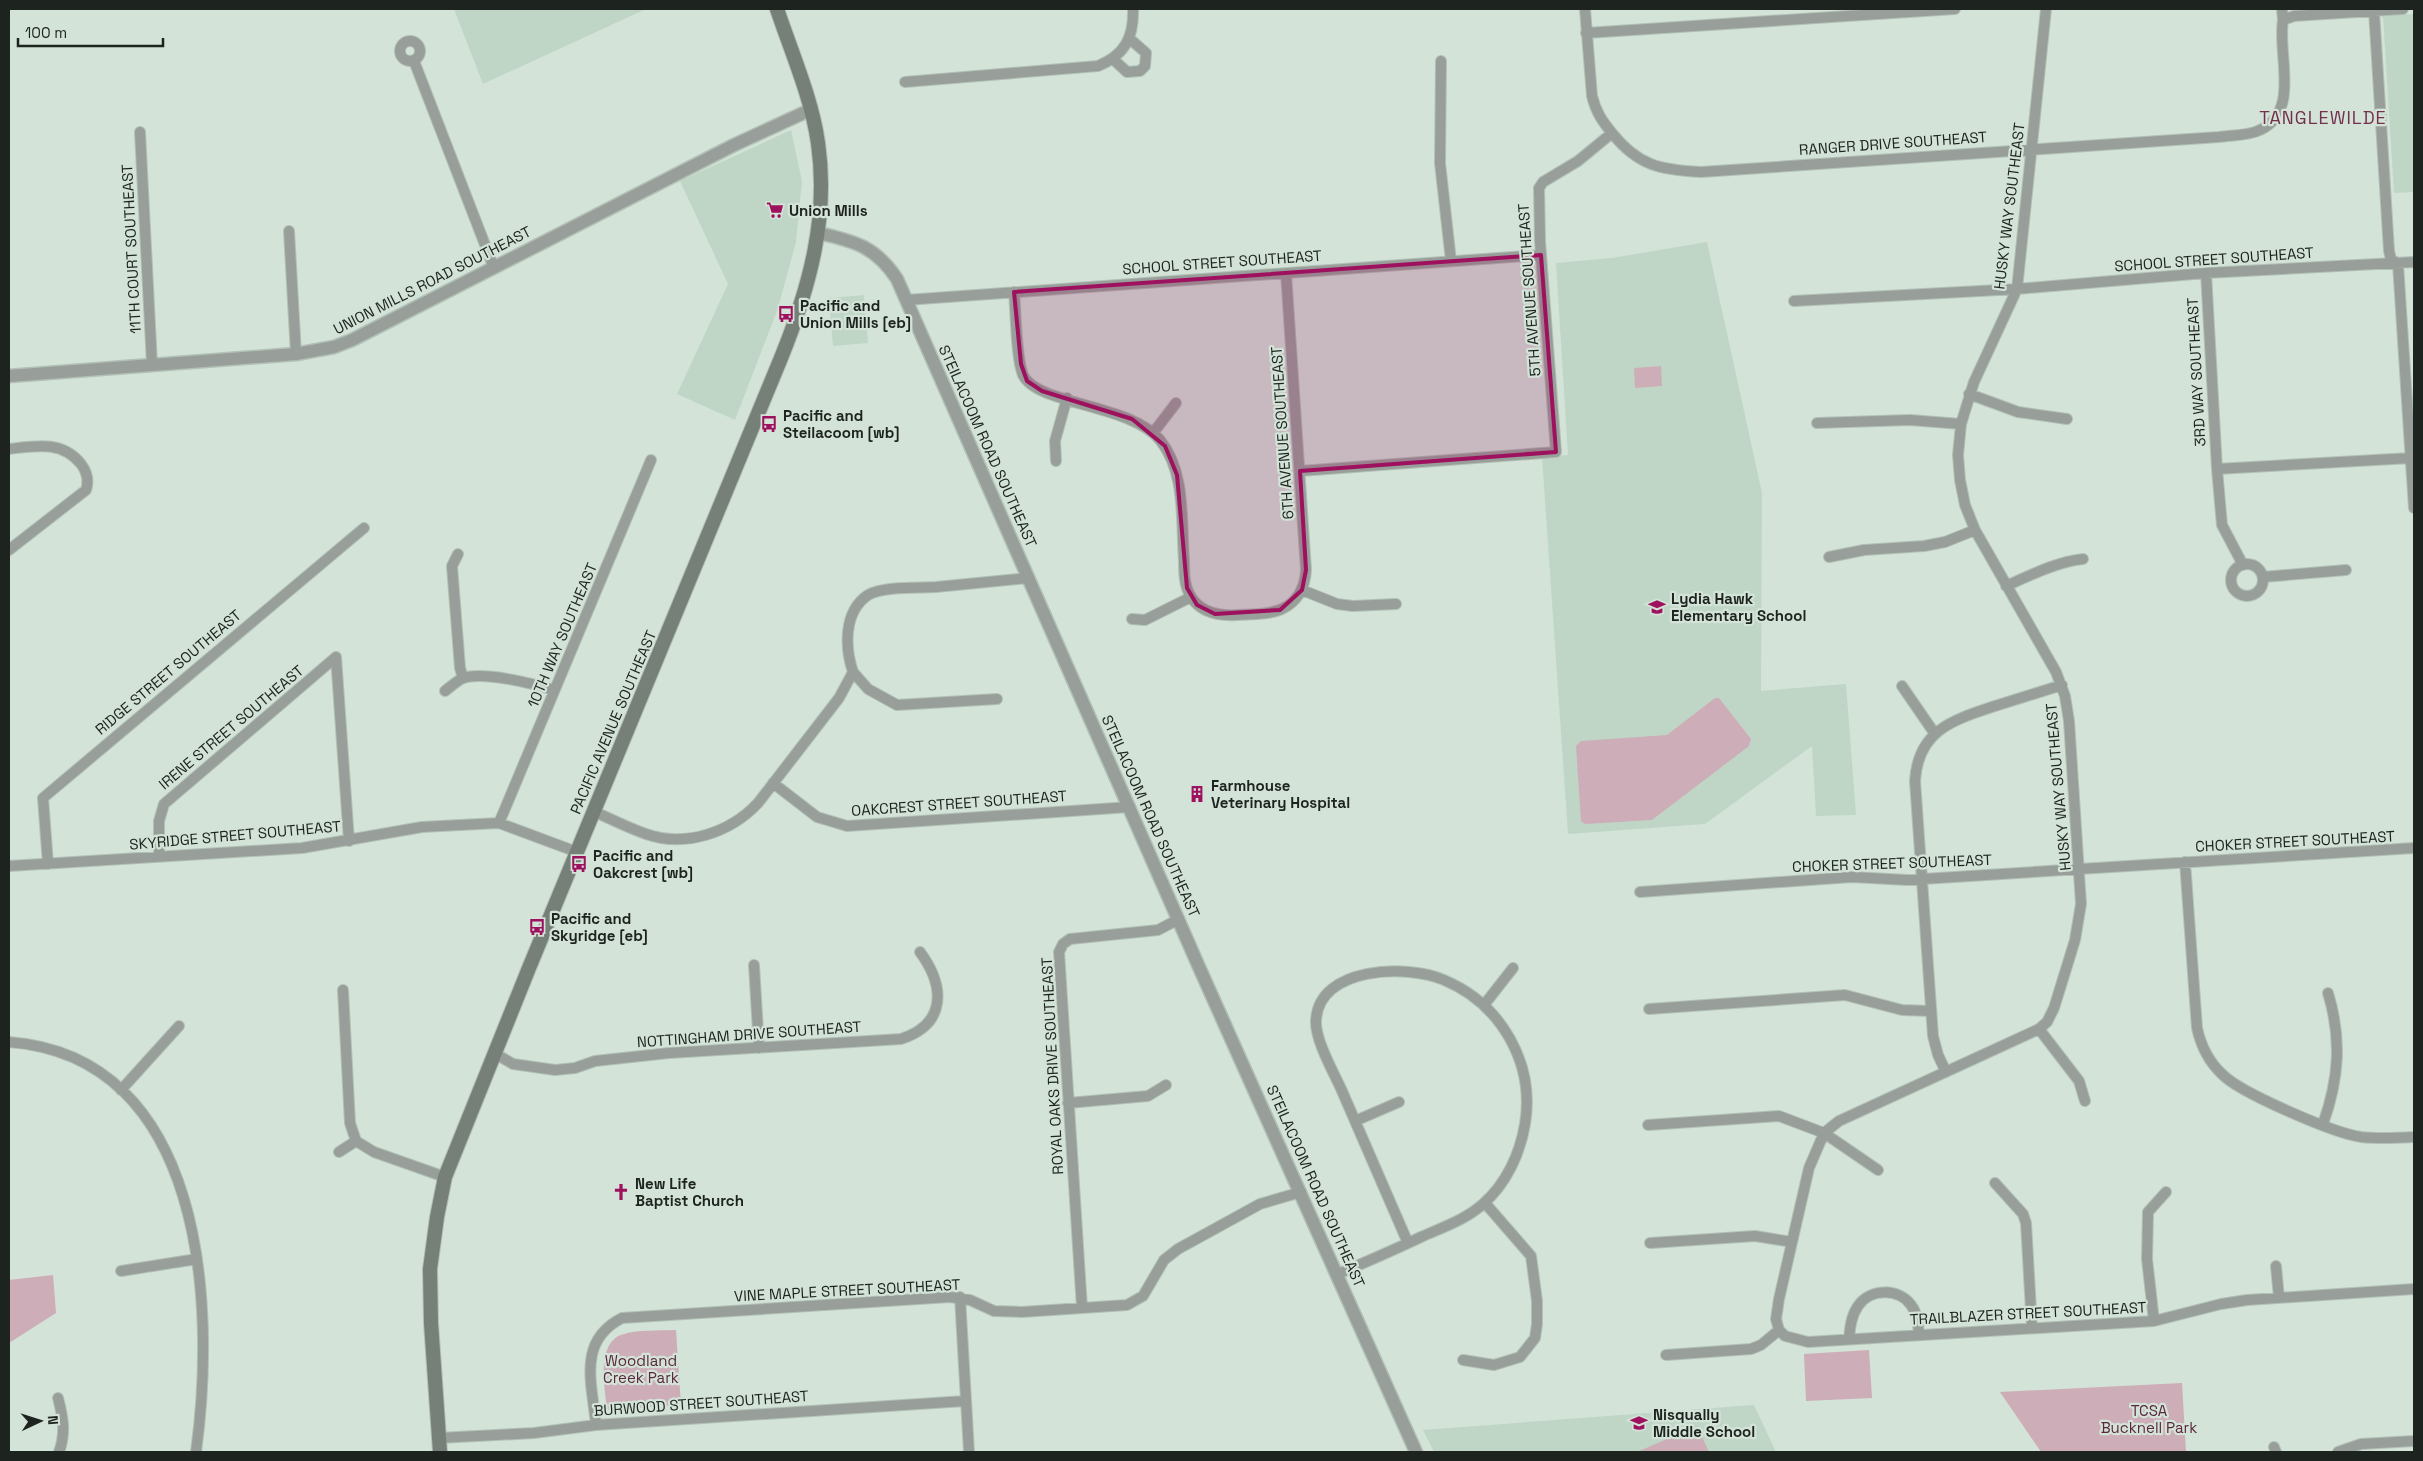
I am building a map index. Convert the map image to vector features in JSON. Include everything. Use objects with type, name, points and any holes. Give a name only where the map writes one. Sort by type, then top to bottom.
[{"type":"main road","name":"PACIFIC AVENUE SOUTHEAST","points":[[440,1452],[431,1315],[430,1269],[445,1177],[576,852],[792,332],[805,291],[818,233],[822,200],[822,176],[818,142],[810,110],[777,9]]},
{"type":"street","points":[[905,82],[1098,66],[1117,56],[1130,39],[1134,9]]},
{"type":"street","name":"RANGER DRIVE SOUTHEAST","points":[[1585,9],[1592,96],[1595,110],[1629,153],[1644,162],[1674,170],[1701,172],[2218,137],[2261,129],[2276,116],[2283,100],[2282,9]]},
{"type":"street","points":[[1586,34],[1955,9]]},
{"type":"street","name":"HUSKY WAY SOUTHEAST","points":[[2040,1029],[2047,1022],[2054,1008],[2075,940],[2081,904],[2069,721],[2062,685],[1975,530],[1965,505],[1958,455],[1961,424],[1969,394],[2017,289],[2046,9]]},
{"type":"street","points":[[2283,20],[2294,16],[2403,9]]},
{"type":"street","points":[[2374,11],[2389,251],[2391,258],[2398,264],[2414,508]]},
{"type":"street","points":[[1117,56],[1127,72],[1140,71],[1145,66],[1148,61],[1146,53],[1130,39]]},
{"type":"street","points":[[414,61],[494,268]]},
{"type":"street","points":[[1441,61],[1440,163],[1451,261]]},
{"type":"street","name":"UNION MILLS ROAD SOUTHEAST","points":[[9,376],[296,354],[334,347],[352,340],[734,146],[810,110]]},
{"type":"street","name":"11TH COURT SOUTHEAST","points":[[140,132],[152,364]]},
{"type":"street","name":"5TH AVENUE SOUTHEAST","points":[[1300,471],[1556,452],[1541,255],[1539,188],[1543,182],[1578,161],[1612,133]]},
{"type":"street","points":[[290,231],[296,354]]},
{"type":"street","name":"STEILACOOM ROAD SOUTHEAST","points":[[818,233],[852,242],[877,254],[897,279],[1416,1452]]},
{"type":"street","name":"SCHOOL STREET SOUTHEAST","points":[[906,300],[1541,255]]},
{"type":"street","name":"SCHOOL STREET SOUTHEAST","points":[[1794,301],[2017,289],[2206,273],[2414,262]]},
{"type":"street","name":"6TH AVENUE SOUTHEAST","points":[[1286,273],[1306,570],[1302,590]]},
{"type":"street","name":"3RD WAY SOUTHEAST","points":[[2206,273],[2216,469],[2222,524],[2243,565]]},
{"type":"street","points":[[1014,292],[1022,373],[1034,387],[1132,419],[1153,432],[1170,455],[1177,475],[1185,578],[1191,597],[1205,610],[1225,616],[1280,610],[1296,599],[1302,590],[1337,604],[1353,606],[1396,604]]},
{"type":"street","points":[[1969,394],[2018,412],[2067,419]]},
{"type":"street","points":[[1056,461],[1055,441],[1067,398]]},
{"type":"street","points":[[1153,432],[1176,403]]},
{"type":"street","points":[[1818,423],[1910,420],[1961,424]]},
{"type":"street","points":[[9,449],[53,446],[65,450],[74,455],[83,467],[88,483],[86,490],[9,550]]},
{"type":"street","points":[[2216,469],[2411,458]]},
{"type":"street","name":"10TH WAY SOUTHEAST","points":[[499,823],[554,690],[610,563],[651,460]]},
{"type":"street","name":"RIDGE STREET SOUTHEAST","points":[[48,864],[43,798],[364,528]]},
{"type":"street","points":[[1829,557],[1864,550],[1924,546],[1946,542],[1975,530]]},
{"type":"street","points":[[458,554],[452,566],[460,668],[463,678]]},
{"type":"street","points":[[2006,586],[2068,560],[2083,559]]},
{"type":"street","points":[[2243,565],[2257,568],[2263,577],[2263,583],[2258,592],[2249,596],[2240,594],[2233,587],[2232,577],[2237,568],[2243,565]]},
{"type":"street","points":[[2263,577],[2346,570]]},
{"type":"street","points":[[997,699],[896,704],[868,689],[853,672],[847,649],[847,638],[858,605],[869,594],[900,588],[1028,578]]},
{"type":"street","points":[[1132,619],[1145,620],[1191,597]]},
{"type":"street","name":"IRENE STREET SOUTHEAST","points":[[159,857],[160,821],[164,804],[336,657],[349,841]]},
{"type":"street","points":[[593,811],[655,836],[680,838],[705,835],[737,822],[752,809],[839,698],[853,672]]},
{"type":"street","points":[[445,691],[463,678],[522,680],[554,690]]},
{"type":"street","points":[[1946,1072],[1935,1046],[1931,1011],[1916,772],[1920,754],[1935,734],[1960,718],[2062,685]]},
{"type":"street","points":[[1902,686],[1935,734]]},
{"type":"street","name":"OAKCREST STREET SOUTHEAST","points":[[773,783],[817,817],[847,826],[1130,807]]},
{"type":"street","name":"SKYRIDGE STREET SOUTHEAST","points":[[9,866],[302,848],[422,827],[499,823],[576,852]]},
{"type":"street","name":"CHOKER STREET SOUTHEAST","points":[[1640,892],[1852,877],[1892,880],[1922,879],[2414,848]]},
{"type":"street","points":[[2185,862],[2196,1019],[2199,1037],[2206,1054],[2223,1076],[2240,1088],[2323,1124],[2358,1136],[2376,1139],[2414,1137]]},
{"type":"street","name":"ROYAL OAKS DRIVE SOUTHEAST","points":[[1082,1308],[1059,952],[1063,944],[1070,939],[1158,930],[1179,919]]},
{"type":"street","name":"NOTTINGHAM DRIVE SOUTHEAST","points":[[494,1053],[514,1064],[554,1070],[575,1068],[595,1061],[901,1038],[916,1034],[929,1024],[934,1016],[936,998],[933,970],[920,952]]},
{"type":"street","points":[[754,965],[760,1048]]},
{"type":"street","points":[[1484,1005],[1513,968]]},
{"type":"street","points":[[1338,1274],[1408,1243],[1469,1215],[1485,1203],[1499,1187],[1509,1171],[1520,1144],[1527,1114],[1527,1093],[1519,1056],[1506,1030],[1484,1005],[1463,989],[1443,979],[1403,971],[1375,972],[1355,976],[1338,984],[1325,996],[1318,1008],[1316,1022],[1320,1040],[1408,1243]]},
{"type":"street","points":[[343,990],[350,1123],[356,1141],[374,1152],[445,1177]]},
{"type":"street","points":[[2323,1124],[2333,1093],[2338,1053],[2336,1022],[2328,993]]},
{"type":"street","points":[[1649,1009],[1845,994],[1902,1010],[1931,1011]]},
{"type":"street","points":[[121,1090],[179,1026]]},
{"type":"street","points":[[1666,1355],[1751,1349],[1761,1345],[1779,1330],[1776,1319],[1779,1299],[1809,1168],[1824,1133],[1839,1121],[2040,1029],[2079,1081],[2086,1102]]},
{"type":"street","points":[[9,1042],[53,1050],[104,1076],[121,1090],[144,1116],[160,1138],[174,1166],[197,1259],[203,1315],[205,1357],[202,1410],[196,1452]]},
{"type":"street","points":[[1068,1103],[1148,1096],[1166,1086]]},
{"type":"street","points":[[1355,1121],[1399,1102]]},
{"type":"street","points":[[1648,1125],[1778,1116],[1824,1133],[1878,1170]]},
{"type":"street","points":[[339,1152],[356,1141]]},
{"type":"street","points":[[1995,1183],[2023,1214],[2026,1223],[2032,1328]]},
{"type":"street","name":"VINE MAPLE STREET SOUTHEAST","points":[[596,1424],[590,1365],[591,1353],[600,1334],[611,1323],[622,1318],[960,1298],[994,1311],[1022,1312],[1118,1306],[1136,1301],[1149,1289],[1159,1268],[1170,1254],[1250,1209],[1301,1192]]},
{"type":"street","points":[[2154,1321],[2147,1259],[2148,1212],[2166,1192]]},
{"type":"street","points":[[1463,1360],[1500,1364],[1520,1357],[1535,1338],[1537,1324],[1534,1266],[1528,1251],[1485,1203]]},
{"type":"street","points":[[1650,1243],[1755,1236],[1792,1242]]},
{"type":"street","points":[[121,1271],[197,1259]]},
{"type":"street","points":[[2276,1266],[2279,1298]]},
{"type":"street","name":"TRAILBLAZER STREET SOUTHEAST","points":[[1779,1330],[1785,1336],[1796,1340],[1850,1339],[2154,1321],[2221,1304],[2414,1289]]},
{"type":"street","points":[[1850,1339],[1852,1318],[1858,1307],[1863,1300],[1881,1292],[1896,1294],[1912,1306],[1918,1318],[1919,1335]]},
{"type":"street","points":[[960,1298],[969,1452]]},
{"type":"street","points":[[58,1398],[64,1427],[63,1442],[58,1452]]},
{"type":"street","name":"BURWOOD STREET SOUTHEAST","points":[[439,1438],[534,1433],[596,1424],[965,1401]]},
{"type":"street","points":[[2338,1452],[2361,1444],[2414,1441]]},
{"type":"highlighted area","points":[[1541,255],[1556,452],[1300,471],[1306,570],[1302,590],[1280,610],[1215,614],[1197,605],[1187,588],[1177,475],[1165,446],[1132,419],[1042,391],[1027,381],[1021,364],[1014,292]]},
{"type":"shaded area","points":[[454,9],[646,9],[483,84]]},
{"type":"shaded area","points":[[2414,14],[2414,192],[2394,193],[2383,15]]},
{"type":"shaded area","points":[[791,130],[802,181],[796,242],[778,308],[735,420],[677,394],[728,284],[680,181]]},
{"type":"shaded area","name":"Lydia Hawk Elementary School","points":[[1707,242],[1762,493],[1761,691],[1846,684],[1856,815],[1816,816],[1812,746],[1705,824],[1568,834],[1542,457],[1568,455],[1556,263],[1612,258]]},
{"type":"shaded area","points":[[864,295],[868,343],[833,346],[829,298]]},
{"type":"shaded area","name":"Nisqually Middle School","points":[[1754,1405],[1776,1452],[1434,1452],[1423,1430]]},
{"type":"green space","points":[[1661,366],[1662,386],[1635,388],[1634,368]]},
{"type":"green space","points":[[1715,698],[1719,698],[1751,739],[1749,746],[1652,820],[1585,824],[1581,821],[1576,746],[1581,741],[1667,735]]},
{"type":"green space","points":[[53,1275],[56,1313],[9,1343],[9,1280]]},
{"type":"green space","name":"Woodland Creek Park","points":[[676,1330],[681,1405],[607,1410],[604,1368],[605,1357],[613,1340],[621,1335],[634,1332]]},
{"type":"green space","points":[[1869,1350],[1872,1398],[1806,1401],[1804,1354]]},
{"type":"green space","name":"TCSA Bucknell Park","points":[[2182,1383],[2186,1452],[2041,1452],[2000,1392]]},
{"type":"green space","points":[[1697,1426],[1709,1452],[1637,1452]]},
{"type":"place","name":"Union Mills","points":[[775,210]]},
{"type":"place","name":"Pacific and Union Mills [eb]","points":[[786,314]]},
{"type":"place","name":"Pacific and Steilacoom [wb]","points":[[769,424]]},
{"type":"place","name":"Lydia Hawk Elementary School","points":[[1657,607]]},
{"type":"place","name":"Farmhouse Veterinary Hospital","points":[[1197,794]]},
{"type":"place","name":"Pacific and Oakcrest [wb]","points":[[579,864]]},
{"type":"place","name":"Pacific and Skyridge [eb]","points":[[537,927]]},
{"type":"place","name":"New Life Baptist Church","points":[[621,1192]]},
{"type":"place","name":"Nisqually Middle School","points":[[1639,1423]]},
{"type":"district","name":"TANGLEWILDE","points":[[2323,117]]}]
